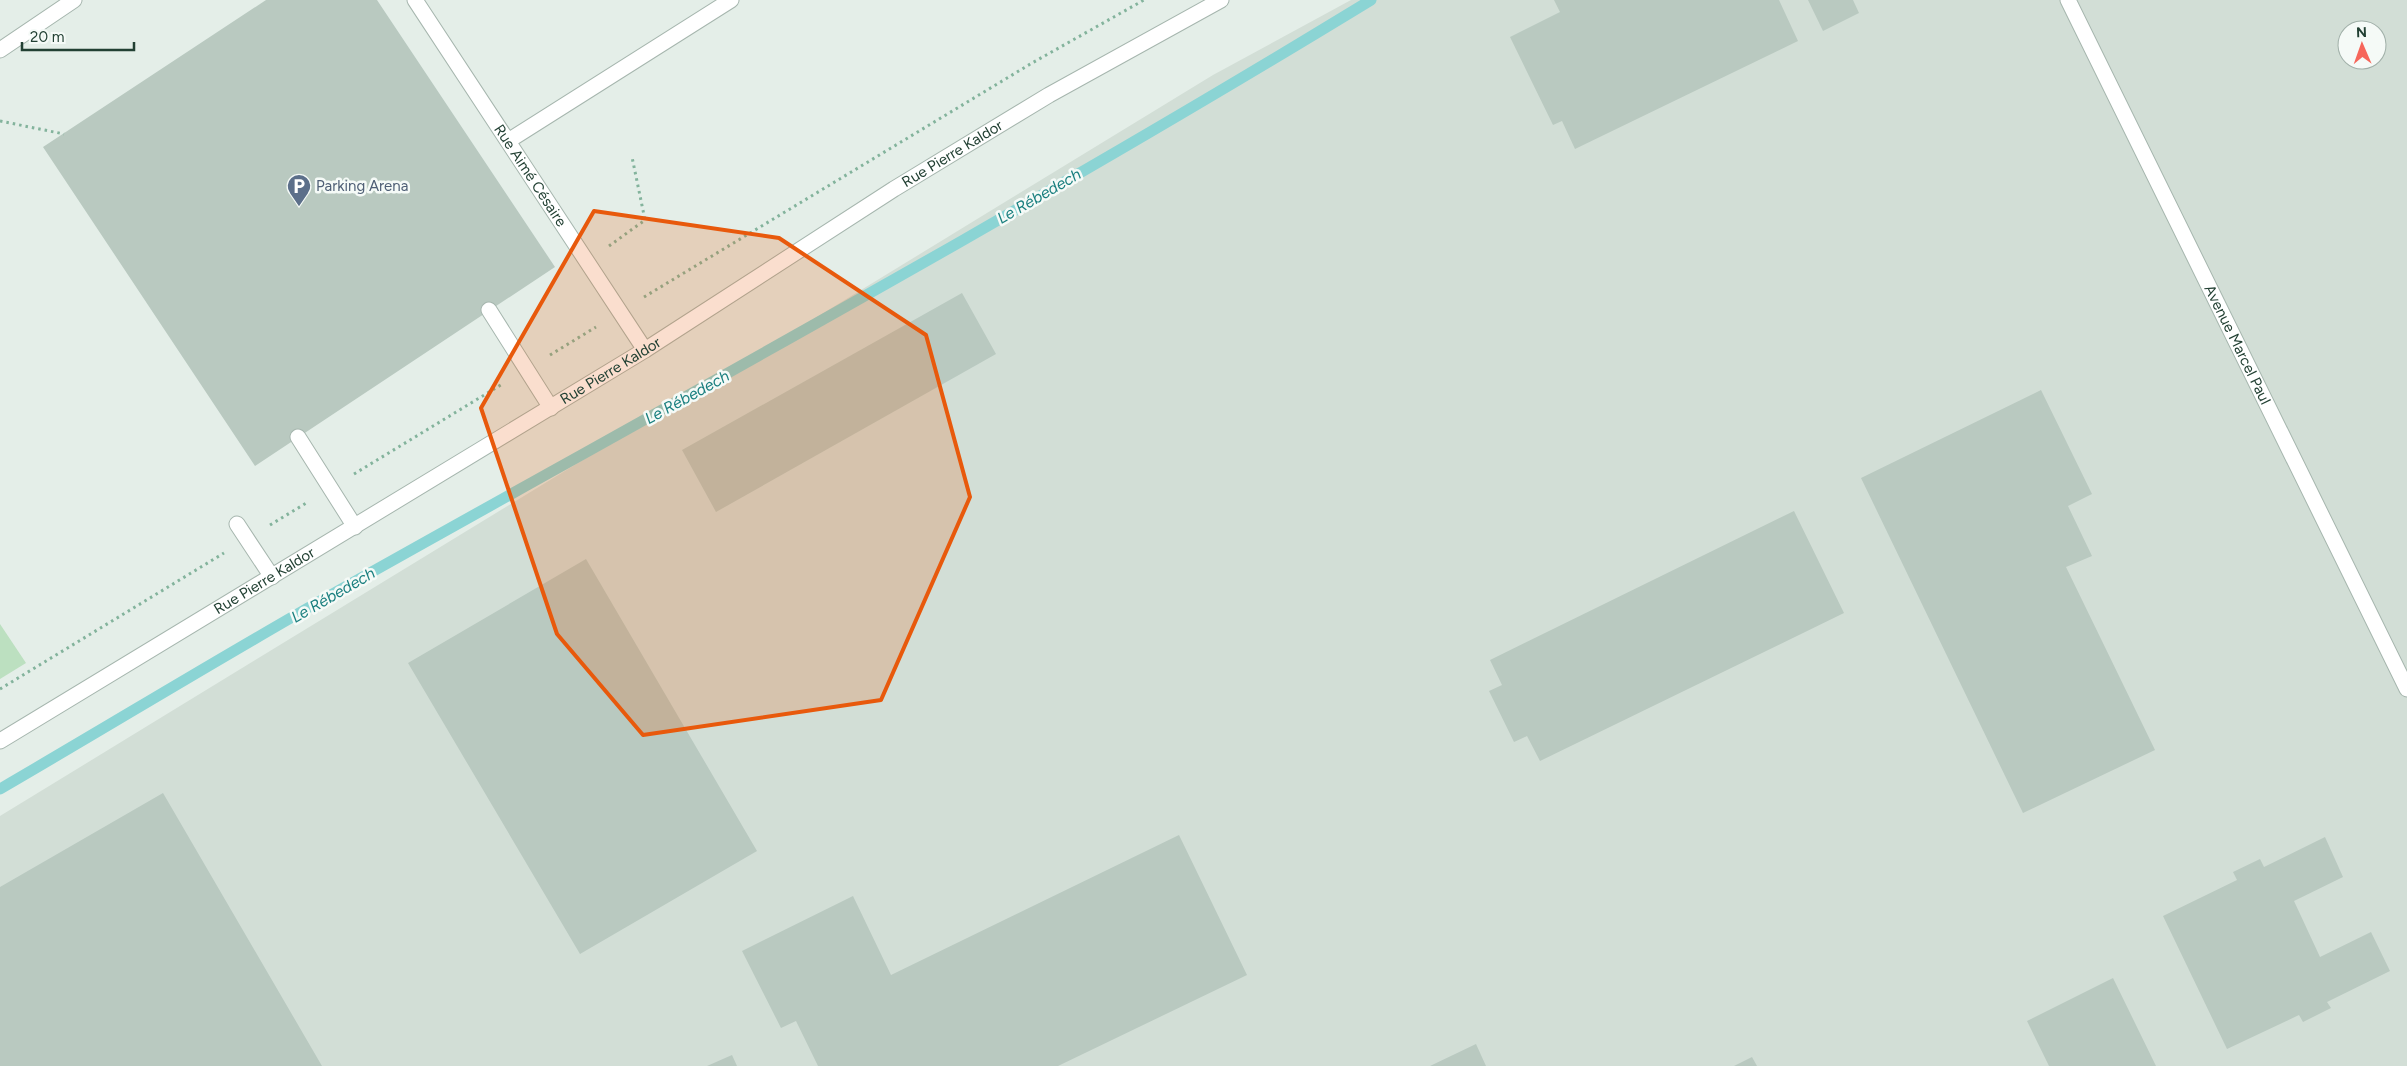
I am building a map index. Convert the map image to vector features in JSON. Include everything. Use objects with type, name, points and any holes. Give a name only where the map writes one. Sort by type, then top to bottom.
[{"type":"street","points":[[0,50],[74,0]]},
{"type":"street","name":"Rue Aimé Césaire","points":[[414,0],[622,312],[645,350]]},
{"type":"street","points":[[508,141],[731,0]]},
{"type":"street","name":"Rue Pierre Kaldor","points":[[0,741],[356,527],[645,350],[894,189],[1049,95],[1221,0]]},
{"type":"street","name":"Avenue Marcel Paul","points":[[2068,0],[2407,688]]},
{"type":"street","points":[[490,310],[551,408]]},
{"type":"street","points":[[298,437],[356,527]]},
{"type":"street","points":[[237,524],[272,577]]},
{"type":"path","points":[[0,689],[1032,63],[1144,0]]},
{"type":"path","points":[[0,121],[64,134]]},
{"type":"path","points":[[608,246],[645,220],[632,157]]},
{"type":"highlighted area","points":[[594,211],[779,238],[926,335],[970,497],[881,700],[643,735],[557,634],[481,408]]},
{"type":"shaded area","points":[[1351,0],[2407,0],[2407,1066],[0,1066],[0,816],[1213,75]]},
{"type":"green space","points":[[0,624],[26,663],[0,679]]},
{"type":"building","name":"Parking Arena","points":[[266,0],[377,0],[555,267],[255,466],[43,147]]},
{"type":"building","points":[[1554,0],[1779,0],[1798,41],[1575,149],[1562,121],[1553,125],[1510,37],[1560,12]]},
{"type":"building","points":[[1808,0],[1853,0],[1859,13],[1823,31]]},
{"type":"building","points":[[962,293],[996,354],[716,512],[682,450]]},
{"type":"building","points":[[2041,390],[2092,494],[2068,506],[2092,556],[2066,567],[2155,750],[2023,813],[1861,478]]},
{"type":"building","points":[[1794,511],[1844,613],[1540,761],[1527,736],[1514,742],[1489,691],[1502,685],[1490,660]]},
{"type":"building","points":[[586,559],[757,851],[580,954],[408,663]]},
{"type":"building","points":[[163,793],[322,1066],[0,1066],[0,887]]},
{"type":"building","points":[[1179,835],[1247,975],[1058,1066],[818,1066],[796,1021],[781,1028],[742,951],[853,896],[891,975]]},
{"type":"building","points":[[2325,837],[2343,877],[2294,901],[2320,957],[2371,932],[2390,971],[2327,1002],[2331,1008],[2303,1022],[2299,1015],[2227,1049],[2163,916],[2237,880],[2233,872],[2260,859],[2264,867]]},
{"type":"building","points":[[2113,978],[2156,1066],[2049,1066],[2027,1021]]},
{"type":"building","points":[[1476,1044],[1486,1066],[1430,1066]]},
{"type":"building","points":[[732,1055],[737,1066],[707,1066]]},
{"type":"building","points":[[1752,1057],[1757,1066],[1734,1066]]},
{"type":"waterway","name":"Le Rébedech","points":[[0,789],[329,596],[983,229],[1242,78],[1371,0]]},
{"type":"place","name":"Parking Arena","points":[[299,207]]}]
